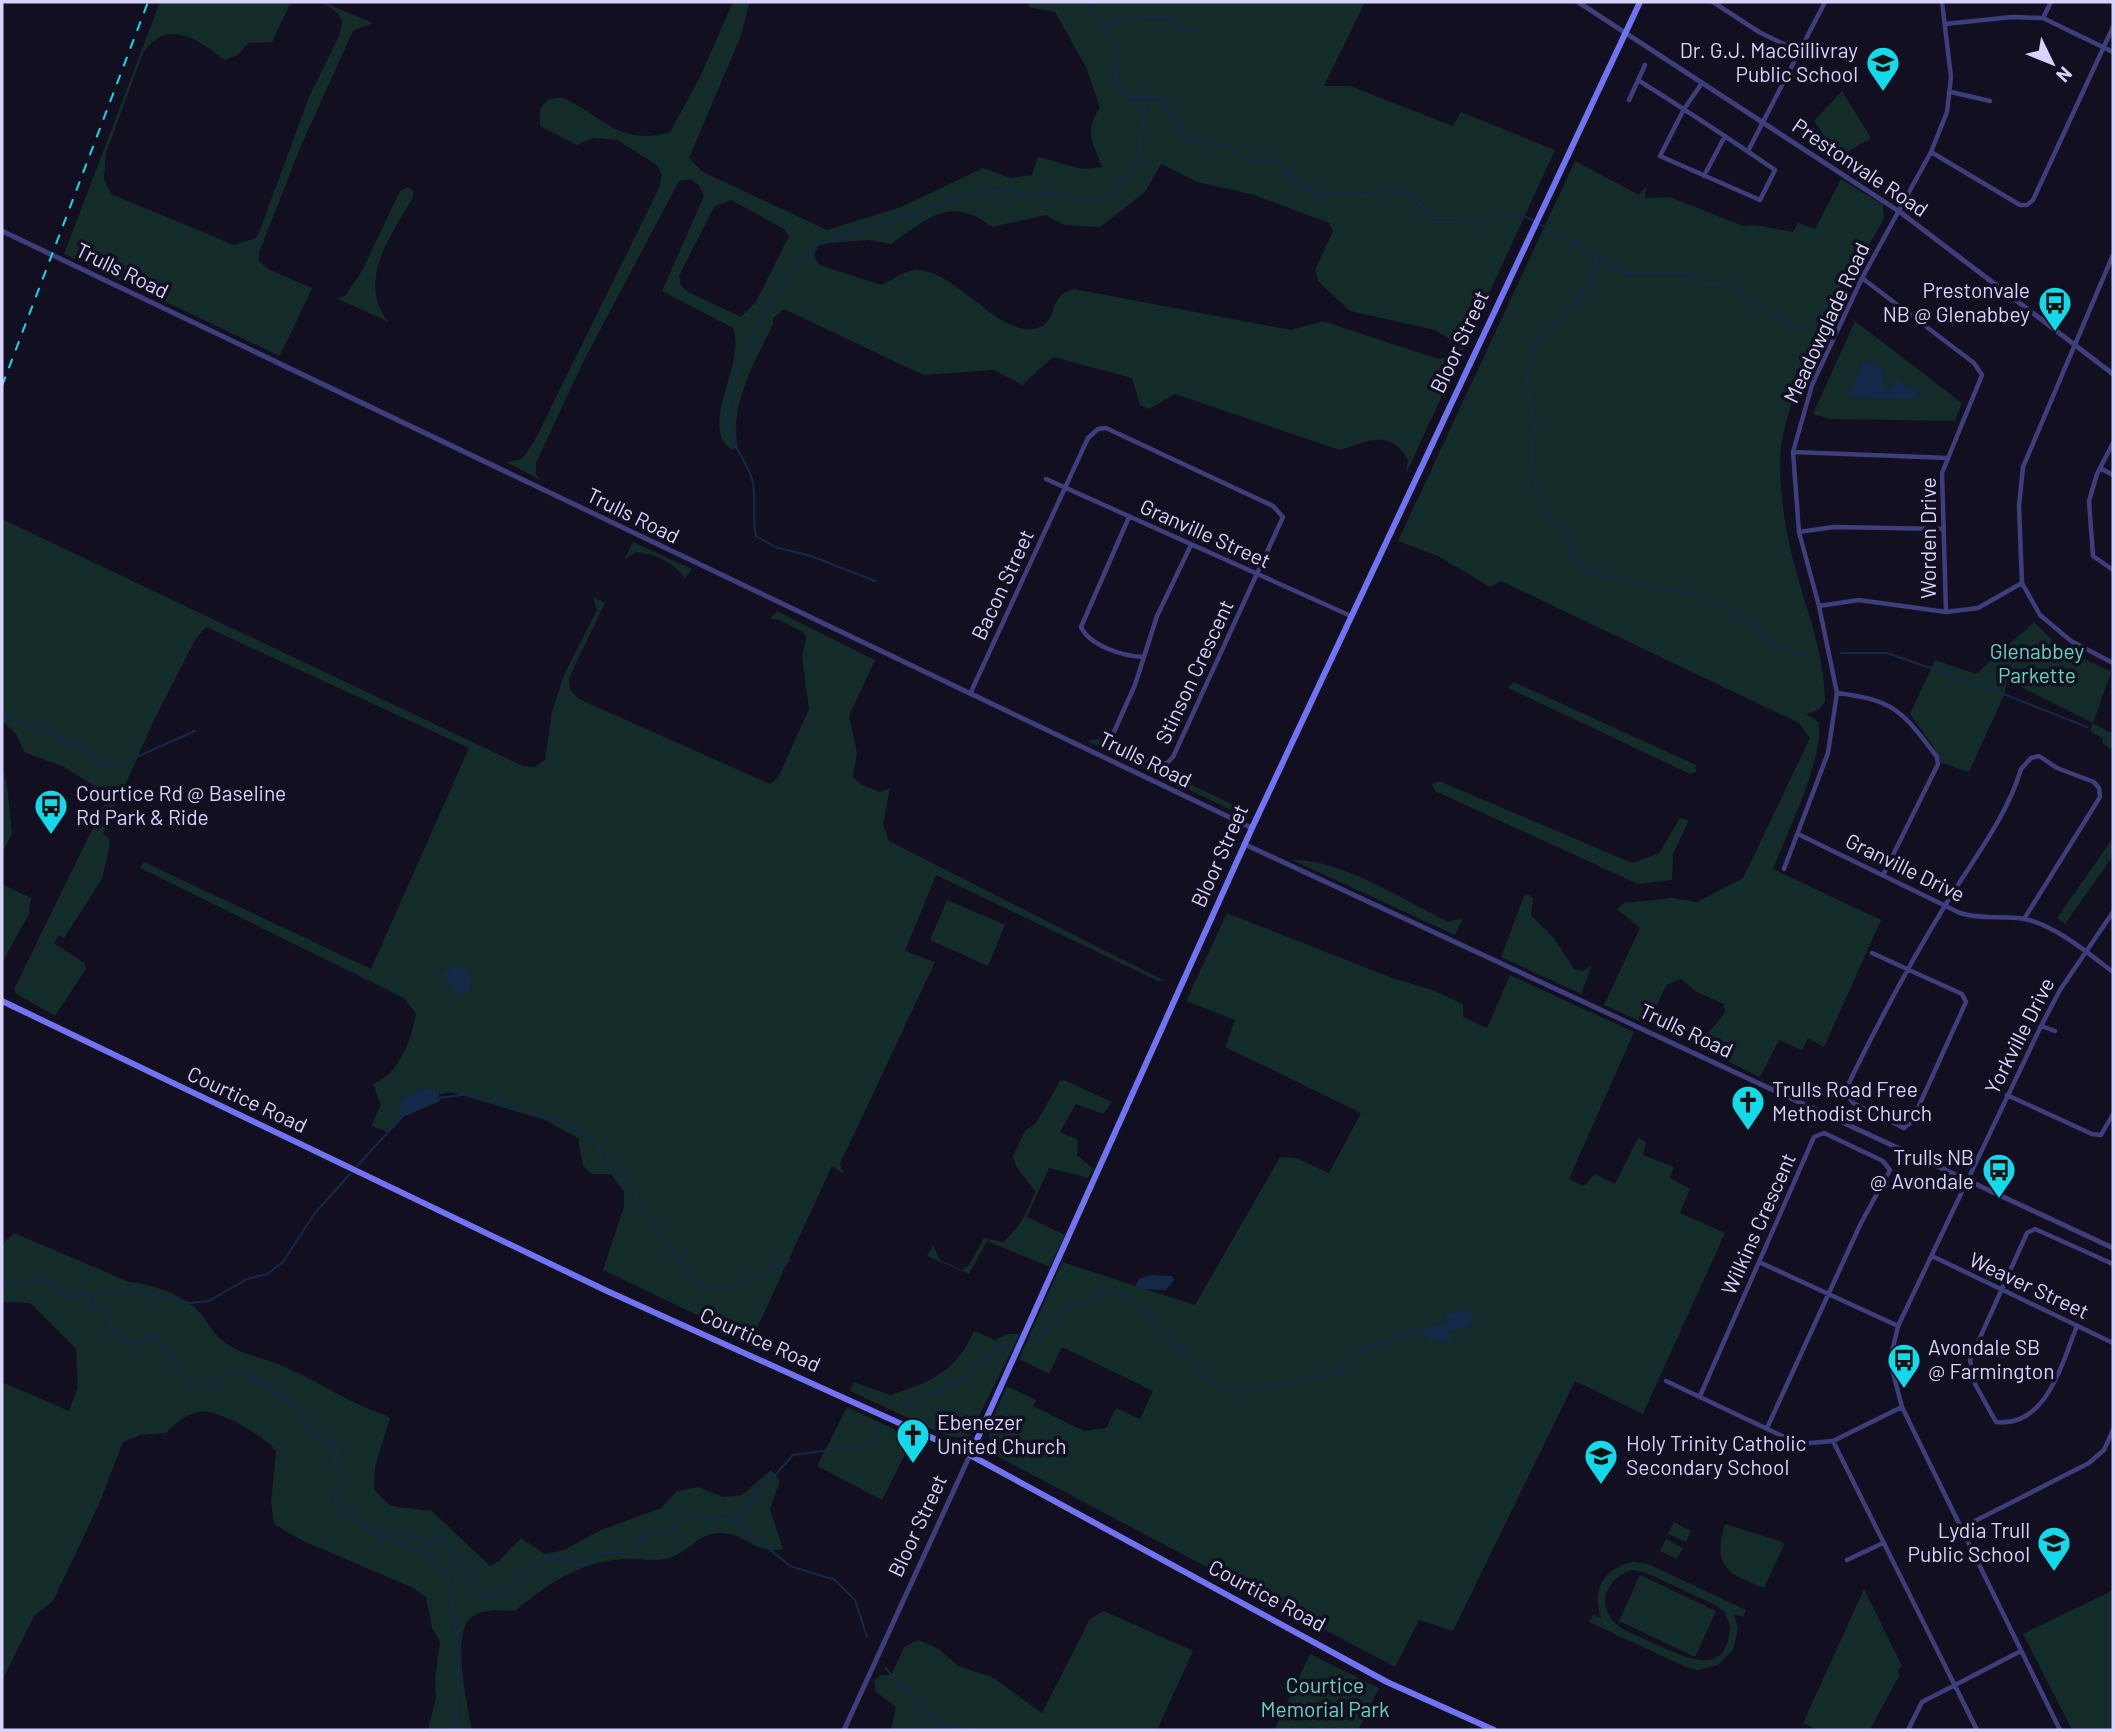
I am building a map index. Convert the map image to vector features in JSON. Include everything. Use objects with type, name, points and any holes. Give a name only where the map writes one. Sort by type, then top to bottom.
[{"type":"main road","name":"Bloor Street","points":[[970,1455],[1244,844],[1640,2]]},
{"type":"main road","name":"Courtice Road","points":[[2,1001],[607,1291],[970,1455],[1387,1682],[1494,1730]]},
{"type":"street","name":"Prestonvale Road","points":[[1578,2],[1900,212],[2113,374]]},
{"type":"street","points":[[1713,2],[1759,32],[1800,52]]},
{"type":"street","points":[[1748,151],[1825,2]]},
{"type":"street","name":"Meadowglade Road","points":[[1784,869],[1828,753],[1837,693],[1819,606],[1799,532],[1794,503],[1793,452],[1812,385],[1862,278],[1931,152],[1947,112],[1951,92],[1942,2]]},
{"type":"street","points":[[2043,18],[2051,2]]},
{"type":"street","points":[[1945,24],[2012,17],[2043,18],[2113,52]]},
{"type":"street","points":[[1931,152],[2020,205],[2027,205],[2033,200],[2113,27]]},
{"type":"street","points":[[1629,100],[1645,65]]},
{"type":"street","points":[[1638,80],[1684,109],[1748,151],[1775,170],[1759,201],[1660,156],[1684,109],[1703,82]]},
{"type":"street","points":[[1951,92],[1990,101]]},
{"type":"street","points":[[1704,176],[1725,136]]},
{"type":"street","name":"Trulls Road","points":[[2,231],[1252,828]]},
{"type":"street","points":[[2113,255],[2104,283],[2074,344],[2023,467],[2019,506],[2022,583],[2040,615],[2053,628],[2113,663]]},
{"type":"street","name":"Worden Drive","points":[[1862,278],[1975,363],[1982,375],[1942,473],[1946,612]]},
{"type":"street","name":"Bacon Street","points":[[970,694],[1092,432],[1106,428],[1116,432],[1280,511],[1282,524],[1258,575]]},
{"type":"street","points":[[2113,443],[2100,468],[2089,501],[2093,556],[2113,570]]},
{"type":"street","points":[[1793,452],[1948,458]]},
{"type":"street","points":[[2100,468],[2113,475]]},
{"type":"street","name":"Granville Street","points":[[1046,479],[1351,616]]},
{"type":"street","points":[[1129,517],[1081,627],[1090,639],[1123,654],[1143,657]]},
{"type":"street","points":[[1799,532],[1834,527],[1944,529]]},
{"type":"street","name":"Stinson Crescent","points":[[1191,545],[1157,617],[1113,734],[1120,747],[1161,764],[1173,757],[1258,575]]},
{"type":"street","points":[[1819,606],[1859,600],[1946,612],[1978,608],[2022,583]]},
{"type":"street","points":[[1837,693],[1866,696],[1891,705],[1909,719],[1937,757],[1938,764],[1883,875]]},
{"type":"street","points":[[1872,953],[1909,969],[1962,994],[1966,1002],[1912,1121],[1903,1128],[1853,1102],[1845,1091],[1881,1016],[1909,969],[1945,905],[1983,847],[2021,769],[2031,758],[2039,756],[2057,768],[2094,782],[2099,788],[2100,797],[2024,919]]},
{"type":"street","name":"Granville Drive","points":[[1798,834],[1973,917],[2024,919],[2039,924],[2085,951],[2113,972]]},
{"type":"street","name":"Trulls Road","points":[[1244,844],[2113,1248]]},
{"type":"street","name":"Yorkville Drive","points":[[2060,1730],[1902,1407],[1890,1361],[1898,1326],[2040,1026],[2085,951],[2113,912]]},
{"type":"street","points":[[2040,1026],[2055,1031]]},
{"type":"street","points":[[2007,1095],[2092,1134],[2101,1135],[2113,1114]]},
{"type":"street","name":"Wilkins Crescent","points":[[1700,1396],[1814,1137],[1824,1133],[1883,1161],[1890,1170],[1828,1294],[1767,1428]]},
{"type":"street","points":[[2077,1326],[2049,1393],[2038,1408],[2006,1423],[1996,1422],[1975,1384],[1970,1360],[2029,1230],[2035,1229],[2113,1264]]},
{"type":"street","name":"Weaver Street","points":[[1931,1256],[2113,1343]]},
{"type":"street","points":[[1759,1262],[1898,1326]]},
{"type":"street","points":[[1666,1381],[1799,1444],[1833,1440],[1902,1407]]},
{"type":"street","points":[[1961,1528],[2089,1463],[2105,1450],[2113,1430]]},
{"type":"street","points":[[1833,1440],[1977,1730]]},
{"type":"street","name":"Bloor Street","points":[[844,1730],[970,1455]]},
{"type":"street","points":[[1847,1560],[1883,1543]]},
{"type":"street","points":[[1908,1730],[1922,1702],[2021,1651]]},
{"type":"green space","points":[[160,2],[291,2],[272,42],[248,43],[238,55],[225,60],[184,35],[163,36],[153,42],[143,53],[106,153],[104,179],[111,194],[234,245],[256,238],[309,97],[339,36],[342,22],[338,14],[323,2],[373,23],[353,31],[300,148],[259,253],[259,261],[270,270],[312,288],[280,356],[64,254]]},
{"type":"green space","points":[[733,2],[750,2],[740,38],[689,158],[703,172],[827,230],[901,207],[983,168],[1011,178],[1032,175],[1038,157],[1082,169],[1102,167],[1091,137],[1092,124],[1100,107],[1086,67],[1055,12],[1028,7],[1030,2],[1365,2],[1324,86],[1350,86],[1453,126],[1461,112],[1555,150],[1406,474],[1408,459],[1393,443],[1385,440],[1368,441],[1340,450],[1175,394],[1149,409],[1140,405],[1132,378],[1053,357],[1022,385],[994,370],[923,375],[784,309],[773,318],[773,324],[745,384],[737,415],[738,447],[732,450],[723,440],[719,426],[734,358],[736,342],[733,328],[662,291],[704,196],[699,185],[691,179],[679,181],[582,364],[536,463],[536,475],[542,481],[506,462],[522,459],[534,442],[659,188],[662,176],[657,165],[617,140],[593,138],[577,145],[540,126],[540,109],[547,100],[561,97],[612,127],[637,135],[652,136],[670,132],[700,77]],"holes":[[[1161,164],[1197,182],[1254,195],[1329,223],[1333,231],[1315,270],[1318,281],[1350,311],[1435,330],[1454,342],[1451,352],[1438,359],[1323,321],[1291,330],[1074,289],[1061,296],[1045,324],[1025,329],[1010,325],[947,280],[931,273],[915,270],[881,285],[819,265],[814,255],[819,244],[868,240],[891,244],[928,219],[952,211],[977,217],[992,227],[1046,215],[1064,225],[1100,227],[1145,192]],[[731,200],[784,229],[789,236],[756,302],[741,317],[688,292],[681,286],[679,276],[714,207]]]},
{"type":"green space","points":[[1842,91],[1871,138],[1839,157],[1814,121]]},
{"type":"green space","points":[[1575,161],[1639,195],[1646,187],[1645,198],[1670,197],[1743,226],[1755,225],[1793,232],[1798,223],[1815,229],[1841,179],[1883,205],[1884,219],[1819,337],[1804,370],[1784,433],[1780,462],[1784,515],[1790,547],[1817,643],[1825,702],[1818,710],[1806,714],[1818,722],[1816,754],[1811,774],[1773,869],[1881,920],[1824,1047],[1808,1038],[1802,1050],[1779,1040],[1760,1077],[1697,1046],[1725,1011],[1723,1004],[1695,991],[1681,979],[1666,985],[1648,1025],[1604,1005],[1640,928],[1617,909],[1624,903],[1672,898],[1697,902],[1743,878],[1810,738],[1799,723],[1501,581],[1490,587],[1438,556],[1398,541]]},
{"type":"green space","points":[[407,187],[413,190],[413,197],[387,242],[376,275],[375,291],[379,307],[389,322],[336,298],[345,296],[362,271],[400,191]]},
{"type":"green space","points":[[1855,321],[1962,403],[1955,421],[1830,419],[1813,414]]},
{"type":"green space","points":[[2,519],[523,766],[535,767],[545,760],[552,712],[564,675],[597,610],[593,597],[605,603],[569,678],[570,690],[579,699],[770,784],[778,778],[809,709],[802,657],[806,638],[803,632],[777,619],[770,619],[777,611],[875,660],[849,716],[857,753],[853,777],[862,785],[880,792],[890,788],[883,824],[889,841],[1165,981],[1158,981],[936,875],[905,951],[935,962],[840,1164],[844,1174],[832,1166],[751,1341],[603,1270],[624,1207],[624,1192],[611,1174],[592,1174],[583,1166],[578,1138],[545,1120],[451,1092],[441,1094],[436,1090],[399,1115],[403,1117],[389,1133],[371,1126],[381,1105],[373,1084],[383,1079],[397,1064],[414,1024],[416,1014],[404,998],[140,868],[144,862],[371,969],[469,748],[206,627],[195,640],[155,718],[103,834],[109,838],[110,844],[102,879],[64,938],[59,935],[54,943],[84,963],[86,969],[55,1016],[15,993],[15,987],[109,795],[64,767],[24,752],[16,734],[2,721]]},
{"type":"green space","points":[[633,542],[692,569],[685,579],[670,564],[651,555],[636,552],[624,560]]},
{"type":"green space","name":"Glenabbey Parkette","points":[[2034,622],[2056,644],[2111,672],[2093,723],[2007,680],[2004,695],[1969,772],[1939,762],[1932,745],[1910,714],[1935,660],[1976,674]]},
{"type":"green space","points":[[1514,682],[1696,765],[1696,772],[1690,774],[1508,688]]},
{"type":"green space","points":[[2093,723],[2113,734],[2113,751],[2103,744],[2102,738],[2090,731]]},
{"type":"green space","points":[[1108,738],[1123,753],[1243,809],[1244,816],[1087,741]]},
{"type":"green space","points":[[2,767],[7,785],[12,833],[2,854]]},
{"type":"green space","points":[[1439,781],[1632,863],[1659,853],[1680,818],[1689,820],[1673,854],[1672,880],[1638,884],[1435,791],[1432,784]]},
{"type":"green space","points":[[2113,838],[2113,856],[2065,924],[2057,918]]},
{"type":"green space","points":[[1292,860],[1311,861],[1351,873],[1448,922],[1463,918],[1455,935]]},
{"type":"green space","points":[[2,884],[31,898],[29,914],[2,963]]},
{"type":"green space","points":[[1524,896],[1533,898],[1531,916],[1553,937],[1575,970],[1583,971],[1592,965],[1581,994],[1501,957]]},
{"type":"green space","points":[[947,900],[1005,925],[988,966],[930,940]]},
{"type":"green space","points":[[1227,913],[1392,978],[1430,989],[1463,1004],[1463,1017],[1487,1028],[1510,975],[1634,1032],[1569,1179],[1584,1186],[1595,1174],[1615,1184],[1638,1138],[1646,1142],[1643,1155],[1674,1167],[1670,1178],[1690,1189],[1680,1213],[1725,1233],[1643,1414],[1575,1381],[1453,1631],[1419,1620],[1395,1667],[995,1455],[991,1447],[992,1420],[1007,1386],[1036,1400],[1033,1406],[1084,1431],[1106,1428],[1116,1408],[1140,1419],[1153,1391],[1062,1347],[1049,1374],[1019,1359],[1062,1262],[1195,1305],[1280,1157],[1296,1158],[1329,1173],[1361,1113],[1225,1047],[1235,1020],[1186,1001]]},
{"type":"green space","points":[[1064,1080],[1112,1102],[1103,1114],[1076,1104],[1060,1132],[1078,1140],[1077,1155],[1093,1169],[1088,1178],[1049,1168],[1027,1217],[1065,1235],[1050,1267],[987,1241],[969,1274],[927,1256],[933,1245],[940,1260],[962,1270],[969,1265],[984,1238],[1003,1242],[1019,1225],[1035,1191],[1017,1168],[1013,1156],[1025,1131],[1036,1123],[1060,1081]]},
{"type":"green space","points":[[14,1233],[129,1282],[171,1293],[199,1311],[216,1334],[230,1346],[285,1367],[390,1418],[375,1467],[374,1490],[391,1506],[432,1511],[490,1566],[499,1561],[521,1538],[545,1554],[564,1550],[601,1530],[661,1508],[677,1491],[698,1487],[723,1497],[742,1495],[771,1470],[780,1481],[770,1509],[783,1549],[764,1549],[727,1533],[711,1534],[666,1559],[607,1561],[578,1570],[552,1583],[515,1611],[477,1614],[466,1626],[461,1654],[472,1730],[428,1730],[436,1698],[435,1680],[440,1642],[432,1628],[426,1597],[411,1587],[299,1539],[274,1524],[271,1503],[276,1451],[240,1424],[208,1412],[199,1412],[185,1417],[166,1433],[140,1435],[123,1442],[99,1504],[53,1601],[34,1616],[2,1681],[2,1382],[69,1411],[78,1387],[76,1349],[30,1303],[2,1302],[2,1244]]},
{"type":"green space","points":[[974,1331],[995,1340],[1008,1334],[1020,1334],[968,1438],[947,1436],[850,1391],[854,1382],[890,1395],[930,1380],[959,1356]]},
{"type":"green space","points":[[847,1407],[913,1438],[882,1500],[817,1466]]},
{"type":"green space","points":[[1674,1522],[1691,1531],[1686,1542],[1668,1534]]},
{"type":"green space","points":[[1725,1524],[1782,1542],[1784,1545],[1764,1588],[1740,1578],[1726,1566],[1720,1550]]},
{"type":"green space","points":[[1666,1539],[1683,1548],[1677,1559],[1660,1551]]},
{"type":"green space","points":[[1633,1562],[1648,1564],[1746,1610],[1743,1617],[1734,1614],[1738,1629],[1733,1650],[1718,1665],[1699,1670],[1686,1667],[1589,1622],[1593,1615],[1601,1618],[1598,1598],[1602,1582],[1614,1569]],"holes":[[[1632,1570],[1647,1573],[1717,1606],[1725,1613],[1730,1627],[1727,1644],[1720,1654],[1711,1659],[1700,1660],[1675,1653],[1621,1628],[1613,1621],[1605,1598],[1611,1584]]]},
{"type":"green space","points":[[1640,1575],[1716,1611],[1695,1657],[1619,1621]]},
{"type":"green space","points":[[1864,1589],[1902,1666],[1898,1670],[1899,1676],[1870,1730],[1818,1730],[1803,1723]]},
{"type":"green space","points":[[2113,1590],[2113,1730],[2072,1730],[2023,1634]]},
{"type":"green space","points":[[1104,1611],[1193,1651],[1157,1730],[891,1730],[896,1707],[876,1692],[874,1681],[881,1675],[891,1675],[905,1646],[919,1640],[939,1649],[958,1666],[992,1677],[1042,1713],[1090,1619]]},
{"type":"green space","name":"Courtice Memorial Park","points":[[1310,1654],[1379,1688],[1358,1730],[1274,1730]]},
{"type":"water","points":[[1863,360],[1883,370],[1884,387],[1890,389],[1896,379],[1924,399],[1849,397]]},
{"type":"water","points":[[457,965],[471,977],[470,990],[460,995],[443,975]]},
{"type":"water","points":[[425,1088],[439,1092],[440,1101],[403,1117],[399,1115],[401,1099]]},
{"type":"water","points":[[1151,1275],[1172,1276],[1174,1280],[1166,1290],[1140,1289],[1136,1285],[1139,1279]]},
{"type":"water","points":[[1466,1309],[1472,1312],[1471,1323],[1466,1328],[1447,1332],[1452,1342],[1429,1340],[1421,1329],[1447,1322],[1445,1315]]},
{"type":"waterway","points":[[1084,2],[1113,40],[1117,85],[1130,97],[1162,97],[1175,124],[1192,141],[1227,146],[1245,160],[1275,160],[1305,189],[1317,194],[1369,195],[1387,190],[1411,194],[1432,218],[1459,218],[1482,224],[1513,214],[1533,220]]},
{"type":"waterway","points":[[1106,25],[1144,17],[1167,17],[1178,28],[1198,32]]},
{"type":"waterway","points":[[875,581],[811,556],[775,547],[756,536],[753,483],[731,436],[729,408],[733,384],[742,358],[768,307],[812,247],[978,192],[1012,190],[1027,196],[1048,192],[1092,202],[1106,199],[1137,165],[1146,99]]},
{"type":"waterway","points":[[1541,225],[1626,273],[1688,273],[1705,284],[1727,284],[1781,320],[1798,327],[1818,328]]},
{"type":"waterway","points":[[1596,254],[1591,283],[1533,347],[1525,372],[1535,428],[1531,453],[1536,487],[1551,519],[1563,526],[1571,552],[1593,574],[1707,597]]},
{"type":"waterway","points":[[1711,600],[1720,604]]},
{"type":"waterway","points":[[1725,607],[1776,644],[1799,654],[1812,655]]},
{"type":"waterway","points":[[1841,653],[1887,653],[1996,691],[2087,727]]},
{"type":"waterway","points":[[2,707],[4,716],[83,746],[104,766],[125,762],[195,731]]},
{"type":"waterway","points":[[438,1098],[469,1094],[558,1120],[584,1133],[599,1146],[602,1162],[627,1178],[648,1218],[697,1284],[711,1288],[738,1285],[790,1260]]},
{"type":"waterway","points":[[357,1166],[403,1116]]},
{"type":"waterway","points":[[90,1296],[124,1289],[189,1303],[209,1301],[247,1279],[267,1274],[283,1262],[315,1213],[350,1174]]},
{"type":"waterway","points":[[2,1281],[25,1284],[44,1279],[60,1286],[66,1300],[84,1291],[89,1295]]},
{"type":"waterway","points":[[1033,1341],[1046,1334],[1070,1306],[1086,1303],[1112,1292],[1125,1297],[1139,1308],[1202,1374],[1218,1386],[1234,1392],[1337,1373],[1351,1354],[1421,1329]]},
{"type":"waterway","points":[[89,1296],[89,1307],[94,1311],[101,1309],[109,1315],[112,1334],[135,1345],[149,1334],[168,1350],[188,1383],[195,1378],[210,1388],[229,1373],[245,1372],[293,1405],[314,1436],[335,1444],[337,1450],[334,1463],[347,1474],[335,1496],[335,1503],[373,1534],[417,1549],[448,1575],[459,1655],[456,1730]]},
{"type":"waterway","points":[[903,1405],[957,1383],[1006,1344]]},
{"type":"waterway","points":[[735,1520],[793,1455],[866,1445],[881,1430]]},
{"type":"waterway","points":[[368,1529],[406,1532],[431,1545],[437,1538],[476,1578],[482,1594],[502,1595],[540,1560],[563,1556],[579,1566],[590,1563],[600,1553],[630,1552],[648,1533],[670,1531],[692,1514],[735,1521],[790,1566],[835,1580],[855,1600],[867,1637]]},
{"type":"waterway","points":[[886,1668],[900,1687],[910,1690],[915,1707],[946,1725],[971,1730]]},
{"type":"railway","points":[[2,386],[148,2]]},
{"type":"place","name":"Dr. G.J. MacGillivray Public School","points":[[1883,93]]},
{"type":"place","name":"Prestonvale NB @ Glenabbey","points":[[2055,333]]},
{"type":"place","name":"Courtice Rd @ Baseline Rd Park & Ride","points":[[51,836]]},
{"type":"place","name":"Trulls Road Free Methodist Church","points":[[1748,1132]]},
{"type":"place","name":"Trulls NB @ Avondale","points":[[1999,1200]]},
{"type":"place","name":"Avondale SB @ Farmington","points":[[1904,1390]]},
{"type":"place","name":"Ebenezer United Church","points":[[913,1465]]},
{"type":"place","name":"Holy Trinity Catholic Secondary School","points":[[1601,1486]]},
{"type":"place","name":"Lydia Trull Public School","points":[[2054,1573]]}]
